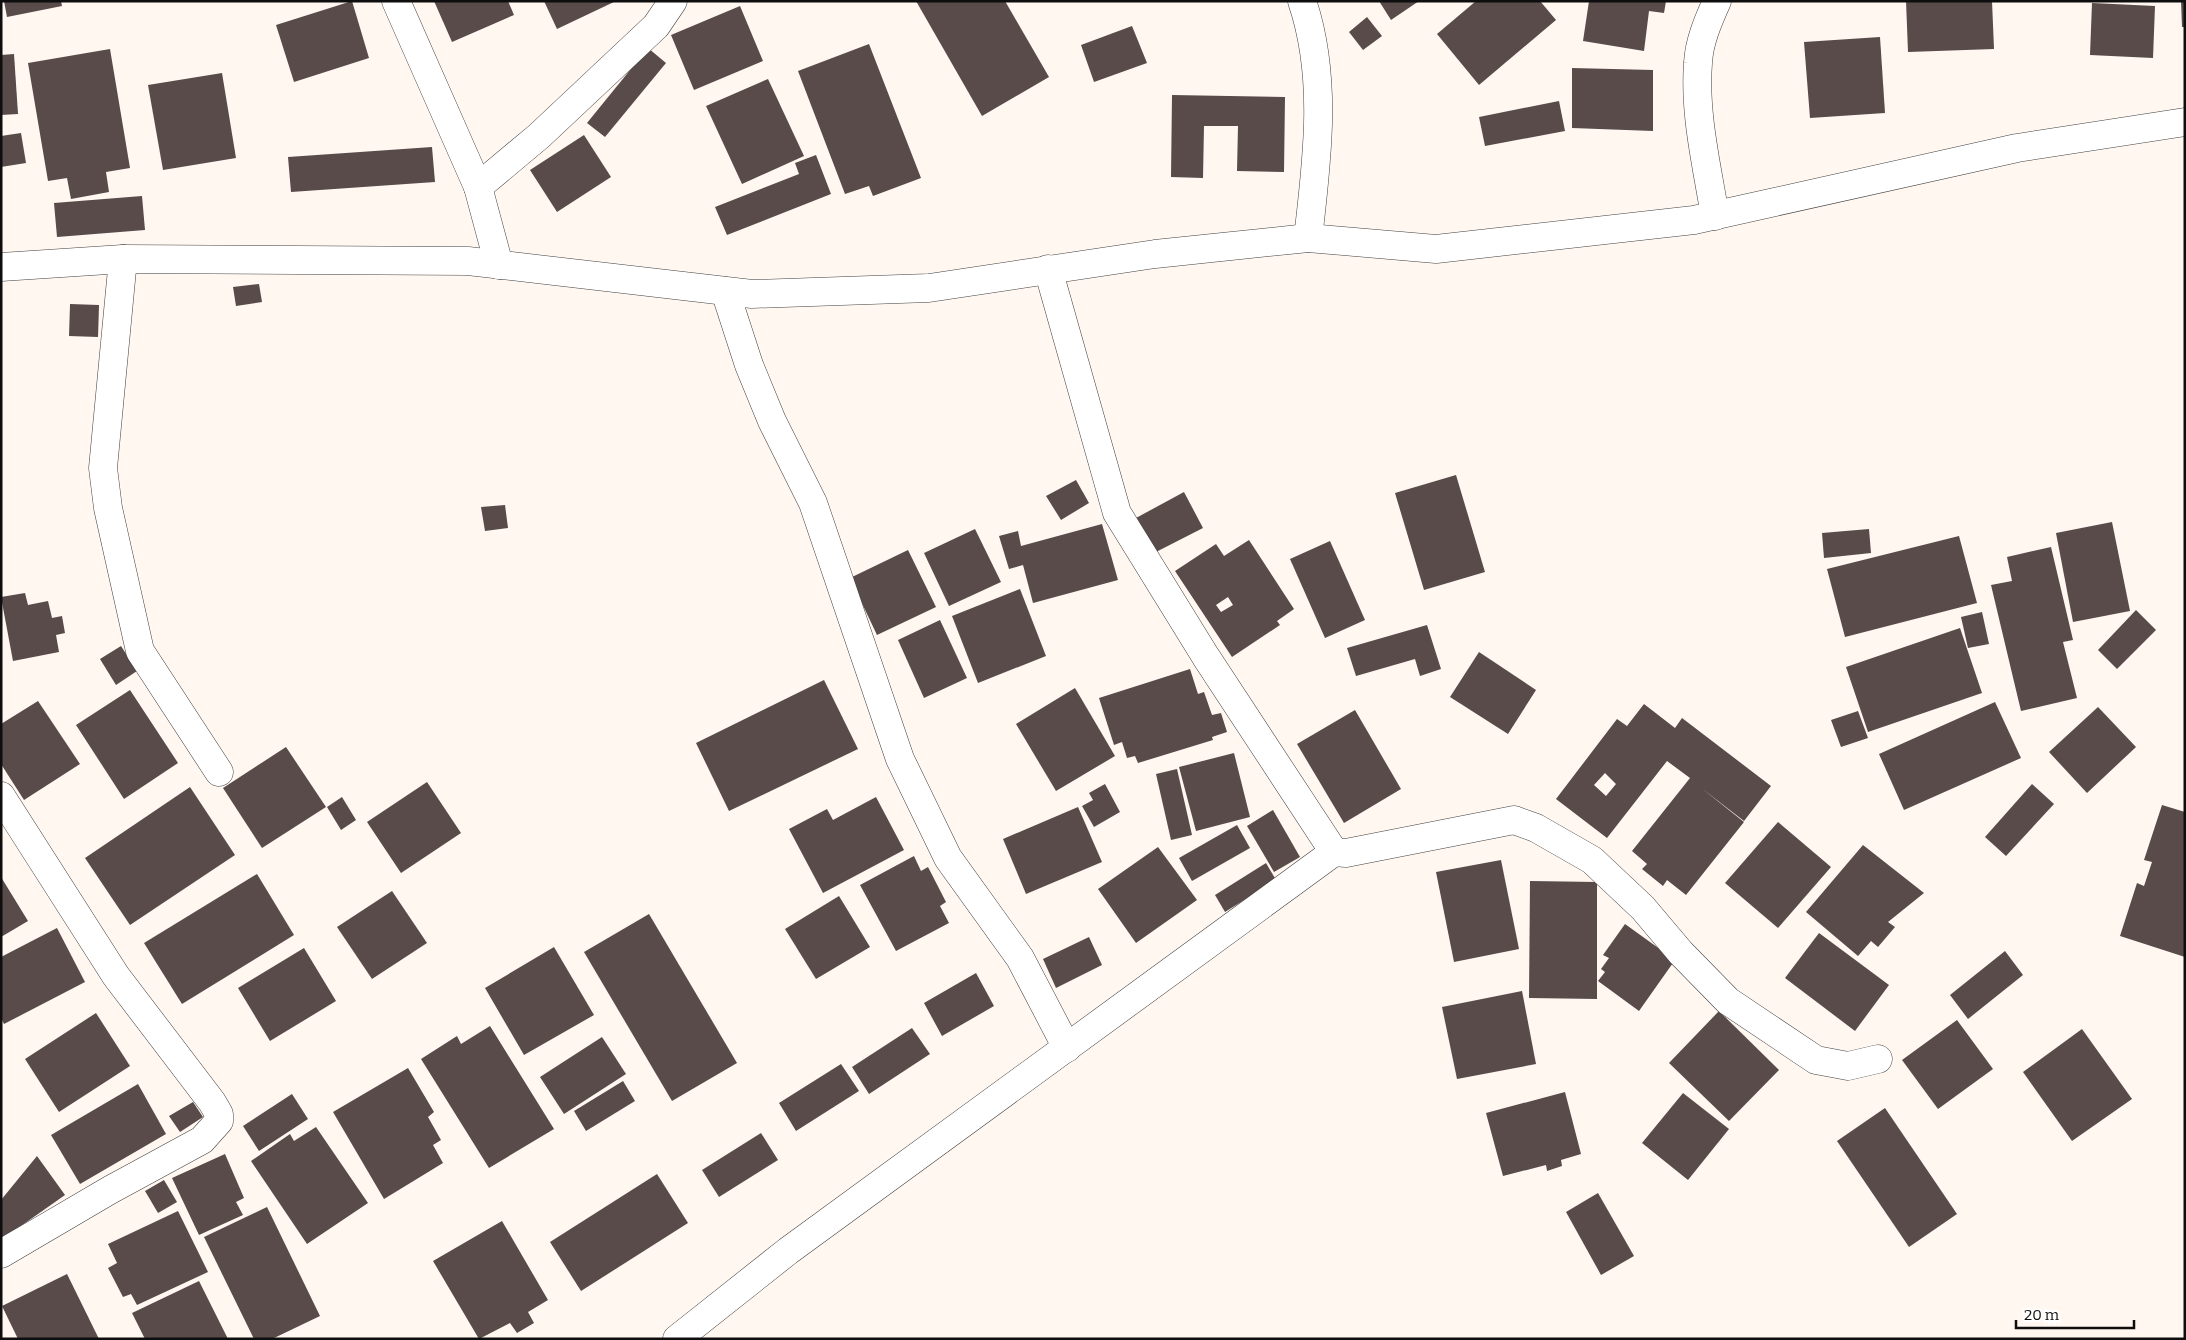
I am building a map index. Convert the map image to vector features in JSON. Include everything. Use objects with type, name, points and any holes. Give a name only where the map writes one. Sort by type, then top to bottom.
[{"type":"street","points":[[396,1],[478,187],[499,265]]},
{"type":"street","points":[[478,187],[539,136],[656,26],[673,1]]},
{"type":"street","points":[[1302,1],[1314,55],[1317,104],[1318,153],[1308,238]]},
{"type":"street","points":[[1715,216],[1698,108],[1698,62],[1706,27],[1717,1]]},
{"type":"street","points":[[1,267],[123,259],[468,261],[752,294],[929,288],[1155,254],[1308,238],[1436,249],[1694,220],[2017,148],[2185,122]]},
{"type":"street","points":[[123,259],[103,468],[108,508],[140,651],[219,772]]},
{"type":"street","points":[[1048,269],[1117,513],[1206,657],[1334,852]]},
{"type":"street","points":[[724,291],[772,421],[813,503],[900,758],[948,858],[1020,958],[1067,1048]]},
{"type":"street","points":[[1,796],[116,976],[212,1102],[219,1114],[219,1121],[202,1140],[110,1190],[1,1254]]},
{"type":"street","points":[[677,1339],[788,1251],[1334,852],[1346,853],[1514,820],[1529,825],[1592,860],[1643,908],[1681,953],[1728,1001],[1816,1060],[1848,1066],[1878,1059]]},
{"type":"building","points":[[4,1],[61,1],[62,6],[7,17]]},
{"type":"building","points":[[352,1],[369,58],[294,82],[276,25]]},
{"type":"building","points":[[434,1],[508,1],[514,15],[452,42]]},
{"type":"building","points":[[544,1],[616,1],[557,29]]},
{"type":"building","points":[[916,1],[1005,1],[1049,77],[982,116]]},
{"type":"building","points":[[1379,1],[1419,1],[1391,20]]},
{"type":"building","points":[[1476,1],[1540,1],[1556,20],[1479,85],[1437,34]]},
{"type":"building","points":[[1589,1],[1666,1],[1664,13],[1649,11],[1644,51],[1583,41]]},
{"type":"building","points":[[1906,1],[1992,1],[1994,49],[1908,52]]},
{"type":"building","points":[[2181,1],[2185,1],[2185,27],[2182,27]]},
{"type":"building","points":[[2092,3],[2155,6],[2153,58],[2090,55]]},
{"type":"building","points":[[740,6],[763,61],[694,90],[671,35]]},
{"type":"building","points":[[1367,17],[1382,36],[1363,50],[1349,32]]},
{"type":"building","points":[[1132,26],[1147,63],[1094,82],[1081,45]]},
{"type":"building","points":[[1880,37],[1885,113],[1810,118],[1804,42]]},
{"type":"building","points":[[869,44],[921,178],[873,196],[869,186],[845,194],[798,71]]},
{"type":"building","points":[[648,48],[666,63],[605,137],[587,123]]},
{"type":"building","points":[[110,49],[130,168],[106,172],[109,192],[71,199],[67,178],[48,181],[28,63]]},
{"type":"building","points":[[14,54],[18,114],[1,115],[1,55]]},
{"type":"building","points":[[1572,68],[1653,70],[1653,131],[1572,128]]},
{"type":"building","points":[[222,73],[236,158],[163,170],[148,85]]},
{"type":"building","points":[[768,79],[804,156],[742,184],[706,106]]},
{"type":"building","points":[[1172,95],[1285,97],[1284,172],[1237,171],[1238,126],[1204,126],[1203,178],[1171,177]]},
{"type":"building","points":[[1559,101],[1565,131],[1485,146],[1479,117]]},
{"type":"building","points":[[21,133],[26,163],[1,167],[1,136]]},
{"type":"building","points":[[584,135],[611,177],[557,212],[530,170]]},
{"type":"building","points":[[432,147],[435,182],[291,192],[288,157]]},
{"type":"building","points":[[816,155],[831,194],[727,235],[715,207],[799,174],[795,163]]},
{"type":"building","points":[[142,196],[145,230],[57,237],[54,203]]},
{"type":"building","points":[[259,284],[262,302],[236,306],[233,287]]},
{"type":"building","points":[[70,304],[99,305],[98,337],[69,336]]},
{"type":"building","points":[[1456,475],[1485,572],[1424,590],[1395,493]]},
{"type":"building","points":[[1076,480],[1089,503],[1061,520],[1046,496]]},
{"type":"building","points":[[1184,492],[1203,528],[1154,553],[1136,518]]},
{"type":"building","points":[[505,505],[508,528],[485,531],[481,507]]},
{"type":"building","points":[[2112,522],[2130,611],[2073,622],[2056,533]]},
{"type":"building","points":[[1102,524],[1118,580],[1033,603],[1023,565],[1009,569],[999,536],[1018,531],[1021,546]]},
{"type":"building","points":[[975,529],[1001,582],[949,606],[924,553]]},
{"type":"building","points":[[1869,529],[1871,553],[1824,558],[1822,533]]},
{"type":"building","points":[[1959,536],[1977,603],[1845,637],[1827,569]]},
{"type":"building","points":[[1249,540],[1294,609],[1277,621],[1280,625],[1232,657],[1175,571],[1216,544],[1224,556]],"holes":[[[1228,597],[1233,605],[1221,612],[1216,605]]]},
{"type":"building","points":[[1330,541],[1365,620],[1325,638],[1290,559]]},
{"type":"building","points":[[2051,547],[2073,640],[2063,642],[2077,698],[2021,711],[1991,585],[2012,581],[2007,557]]},
{"type":"building","points":[[908,550],[936,607],[877,635],[850,578]]},
{"type":"building","points":[[1020,589],[1046,656],[978,683],[952,616]]},
{"type":"building","points":[[25,593],[28,605],[48,601],[52,618],[62,616],[65,633],[56,635],[59,652],[13,661],[1,597]]},
{"type":"building","points":[[2136,610],[2156,630],[2117,669],[2098,650]]},
{"type":"building","points":[[1982,612],[1989,644],[1968,648],[1961,617]]},
{"type":"building","points":[[940,620],[967,678],[924,698],[898,640]]},
{"type":"building","points":[[1427,625],[1441,669],[1420,676],[1415,659],[1356,676],[1347,648]]},
{"type":"building","points":[[1960,628],[1982,693],[1868,732],[1846,667]]},
{"type":"building","points":[[121,646],[137,671],[116,685],[100,659]]},
{"type":"building","points":[[1479,652],[1536,690],[1508,734],[1450,697]]},
{"type":"building","points":[[1190,669],[1198,694],[1204,692],[1212,715],[1221,713],[1227,732],[1212,737],[1213,740],[1138,763],[1135,756],[1127,758],[1122,742],[1114,745],[1099,698]]},
{"type":"building","points":[[824,680],[858,749],[729,811],[696,743]]},
{"type":"building","points":[[1075,688],[1115,756],[1056,791],[1016,724]]},
{"type":"building","points":[[130,690],[178,763],[124,799],[76,725]]},
{"type":"building","points":[[38,701],[80,764],[24,800],[1,764],[1,724]]},
{"type":"building","points":[[1995,702],[2021,758],[1904,810],[1879,754]]},
{"type":"building","points":[[1644,704],[1675,728],[1682,718],[1771,786],[1744,821],[1700,787],[1744,822],[1686,895],[1667,880],[1663,886],[1642,869],[1647,864],[1632,851],[1690,778],[1667,761],[1607,838],[1556,799],[1617,719],[1627,726]],"holes":[[[1605,773],[1616,784],[1606,796],[1594,785]]]},
{"type":"building","points":[[2098,707],[2136,747],[2087,793],[2049,752]]},
{"type":"building","points":[[1355,710],[1401,789],[1344,823],[1297,744]]},
{"type":"building","points":[[1858,711],[1868,738],[1841,747],[1831,720]]},
{"type":"building","points":[[286,747],[326,807],[262,848],[223,788]]},
{"type":"building","points":[[1234,753],[1250,817],[1196,831],[1179,767]]},
{"type":"building","points":[[1177,769],[1192,835],[1171,840],[1156,774]]},
{"type":"building","points":[[427,782],[461,833],[401,873],[367,822]]},
{"type":"building","points":[[1105,784],[1120,812],[1094,827],[1082,806],[1093,800],[1089,793]]},
{"type":"building","points":[[2032,784],[2054,804],[2006,856],[1985,837]]},
{"type":"building","points":[[190,787],[235,855],[130,925],[85,858]]},
{"type":"building","points":[[342,797],[356,820],[341,830],[327,807]]},
{"type":"building","points":[[876,797],[904,850],[823,893],[789,829],[827,809],[833,820]]},
{"type":"building","points":[[2162,805],[2185,812],[2185,957],[2120,936],[2137,883],[2144,886],[2152,862],[2144,860]]},
{"type":"building","points":[[1078,807],[1102,862],[1026,894],[1003,839]]},
{"type":"building","points":[[1273,810],[1300,857],[1274,872],[1247,826]]},
{"type":"building","points":[[1778,822],[1831,867],[1778,928],[1725,883]]},
{"type":"building","points":[[1237,825],[1250,848],[1192,881],[1179,858]]},
{"type":"building","points":[[1863,845],[1924,893],[1888,922],[1895,927],[1878,947],[1871,941],[1858,956],[1806,912]]},
{"type":"building","points":[[1158,847],[1197,900],[1136,943],[1098,889]]},
{"type":"building","points":[[914,856],[921,871],[928,867],[946,902],[940,906],[949,923],[896,951],[860,885]]},
{"type":"building","points":[[1501,860],[1519,949],[1454,962],[1436,872]]},
{"type":"building","points":[[1266,863],[1276,880],[1225,912],[1215,895]]},
{"type":"building","points":[[257,874],[294,935],[182,1004],[144,943]]},
{"type":"building","points":[[1,877],[28,921],[1,937]]},
{"type":"building","points":[[1530,881],[1597,882],[1597,999],[1529,998]]},
{"type":"building","points":[[392,891],[427,943],[372,979],[337,927]]},
{"type":"building","points":[[839,896],[870,947],[816,979],[785,929]]},
{"type":"building","points":[[649,914],[737,1063],[672,1101],[584,952]]},
{"type":"building","points":[[1625,924],[1675,960],[1639,1011],[1598,981],[1605,972],[1601,969],[1609,958],[1603,955]]},
{"type":"building","points":[[57,928],[85,982],[4,1024],[1,1018],[1,957]]},
{"type":"building","points":[[1819,933],[1889,985],[1855,1031],[1785,978]]},
{"type":"building","points":[[1089,937],[1102,965],[1056,988],[1043,959]]},
{"type":"building","points":[[554,947],[594,1015],[524,1055],[485,988]]},
{"type":"building","points":[[304,948],[336,1001],[270,1041],[238,988]]},
{"type":"building","points":[[2005,951],[2023,975],[1968,1019],[1950,995]]},
{"type":"building","points":[[976,973],[994,1006],[942,1036],[924,1003]]},
{"type":"building","points":[[1522,991],[1536,1064],[1457,1079],[1442,1007]]},
{"type":"building","points":[[1719,1011],[1779,1070],[1729,1121],[1669,1063]]},
{"type":"building","points":[[96,1013],[130,1066],[59,1112],[25,1059]]},
{"type":"building","points":[[1957,1020],[1993,1069],[1938,1109],[1902,1060]]},
{"type":"building","points":[[490,1026],[554,1129],[489,1168],[421,1059],[457,1036],[461,1044]]},
{"type":"building","points":[[912,1028],[930,1054],[869,1094],[852,1067]]},
{"type":"building","points":[[2082,1029],[2132,1099],[2072,1141],[2023,1072]]},
{"type":"building","points":[[602,1037],[626,1074],[564,1114],[540,1077]]},
{"type":"building","points":[[841,1064],[859,1091],[796,1131],[779,1103]]},
{"type":"building","points":[[408,1068],[434,1112],[428,1117],[441,1140],[433,1145],[443,1163],[384,1199],[333,1112]]},
{"type":"building","points":[[623,1081],[635,1101],[586,1131],[574,1111]]},
{"type":"building","points":[[138,1084],[166,1134],[80,1184],[51,1135]]},
{"type":"building","points":[[1565,1092],[1581,1154],[1561,1160],[1562,1166],[1547,1171],[1546,1165],[1503,1176],[1486,1113]]},
{"type":"building","points":[[1683,1093],[1729,1129],[1688,1180],[1642,1143]]},
{"type":"building","points":[[292,1094],[308,1119],[259,1151],[243,1126]]},
{"type":"building","points":[[193,1102],[203,1117],[180,1132],[169,1116]]},
{"type":"building","points":[[1885,1108],[1957,1214],[1909,1247],[1837,1141]]},
{"type":"building","points":[[316,1127],[368,1203],[307,1244],[251,1161],[290,1134],[294,1141]]},
{"type":"building","points":[[761,1133],[778,1160],[719,1197],[702,1170]]},
{"type":"building","points":[[225,1154],[244,1198],[236,1202],[243,1215],[199,1235],[172,1178]]},
{"type":"building","points":[[37,1156],[65,1195],[1,1240],[1,1200]]},
{"type":"building","points":[[657,1174],[688,1223],[581,1291],[550,1242]]},
{"type":"building","points":[[164,1180],[177,1202],[158,1213],[145,1191]]},
{"type":"building","points":[[1598,1193],[1634,1256],[1601,1275],[1566,1212]]},
{"type":"building","points":[[267,1207],[320,1316],[272,1339],[254,1339],[204,1237]]},
{"type":"building","points":[[178,1211],[208,1272],[137,1305],[131,1294],[123,1297],[108,1268],[117,1263],[108,1244]]},
{"type":"building","points":[[502,1221],[548,1300],[528,1312],[534,1323],[517,1333],[510,1323],[479,1339],[433,1261]]},
{"type":"building","points":[[67,1274],[99,1339],[18,1339],[2,1306]]},
{"type":"building","points":[[199,1281],[228,1339],[145,1339],[132,1313]]}]
